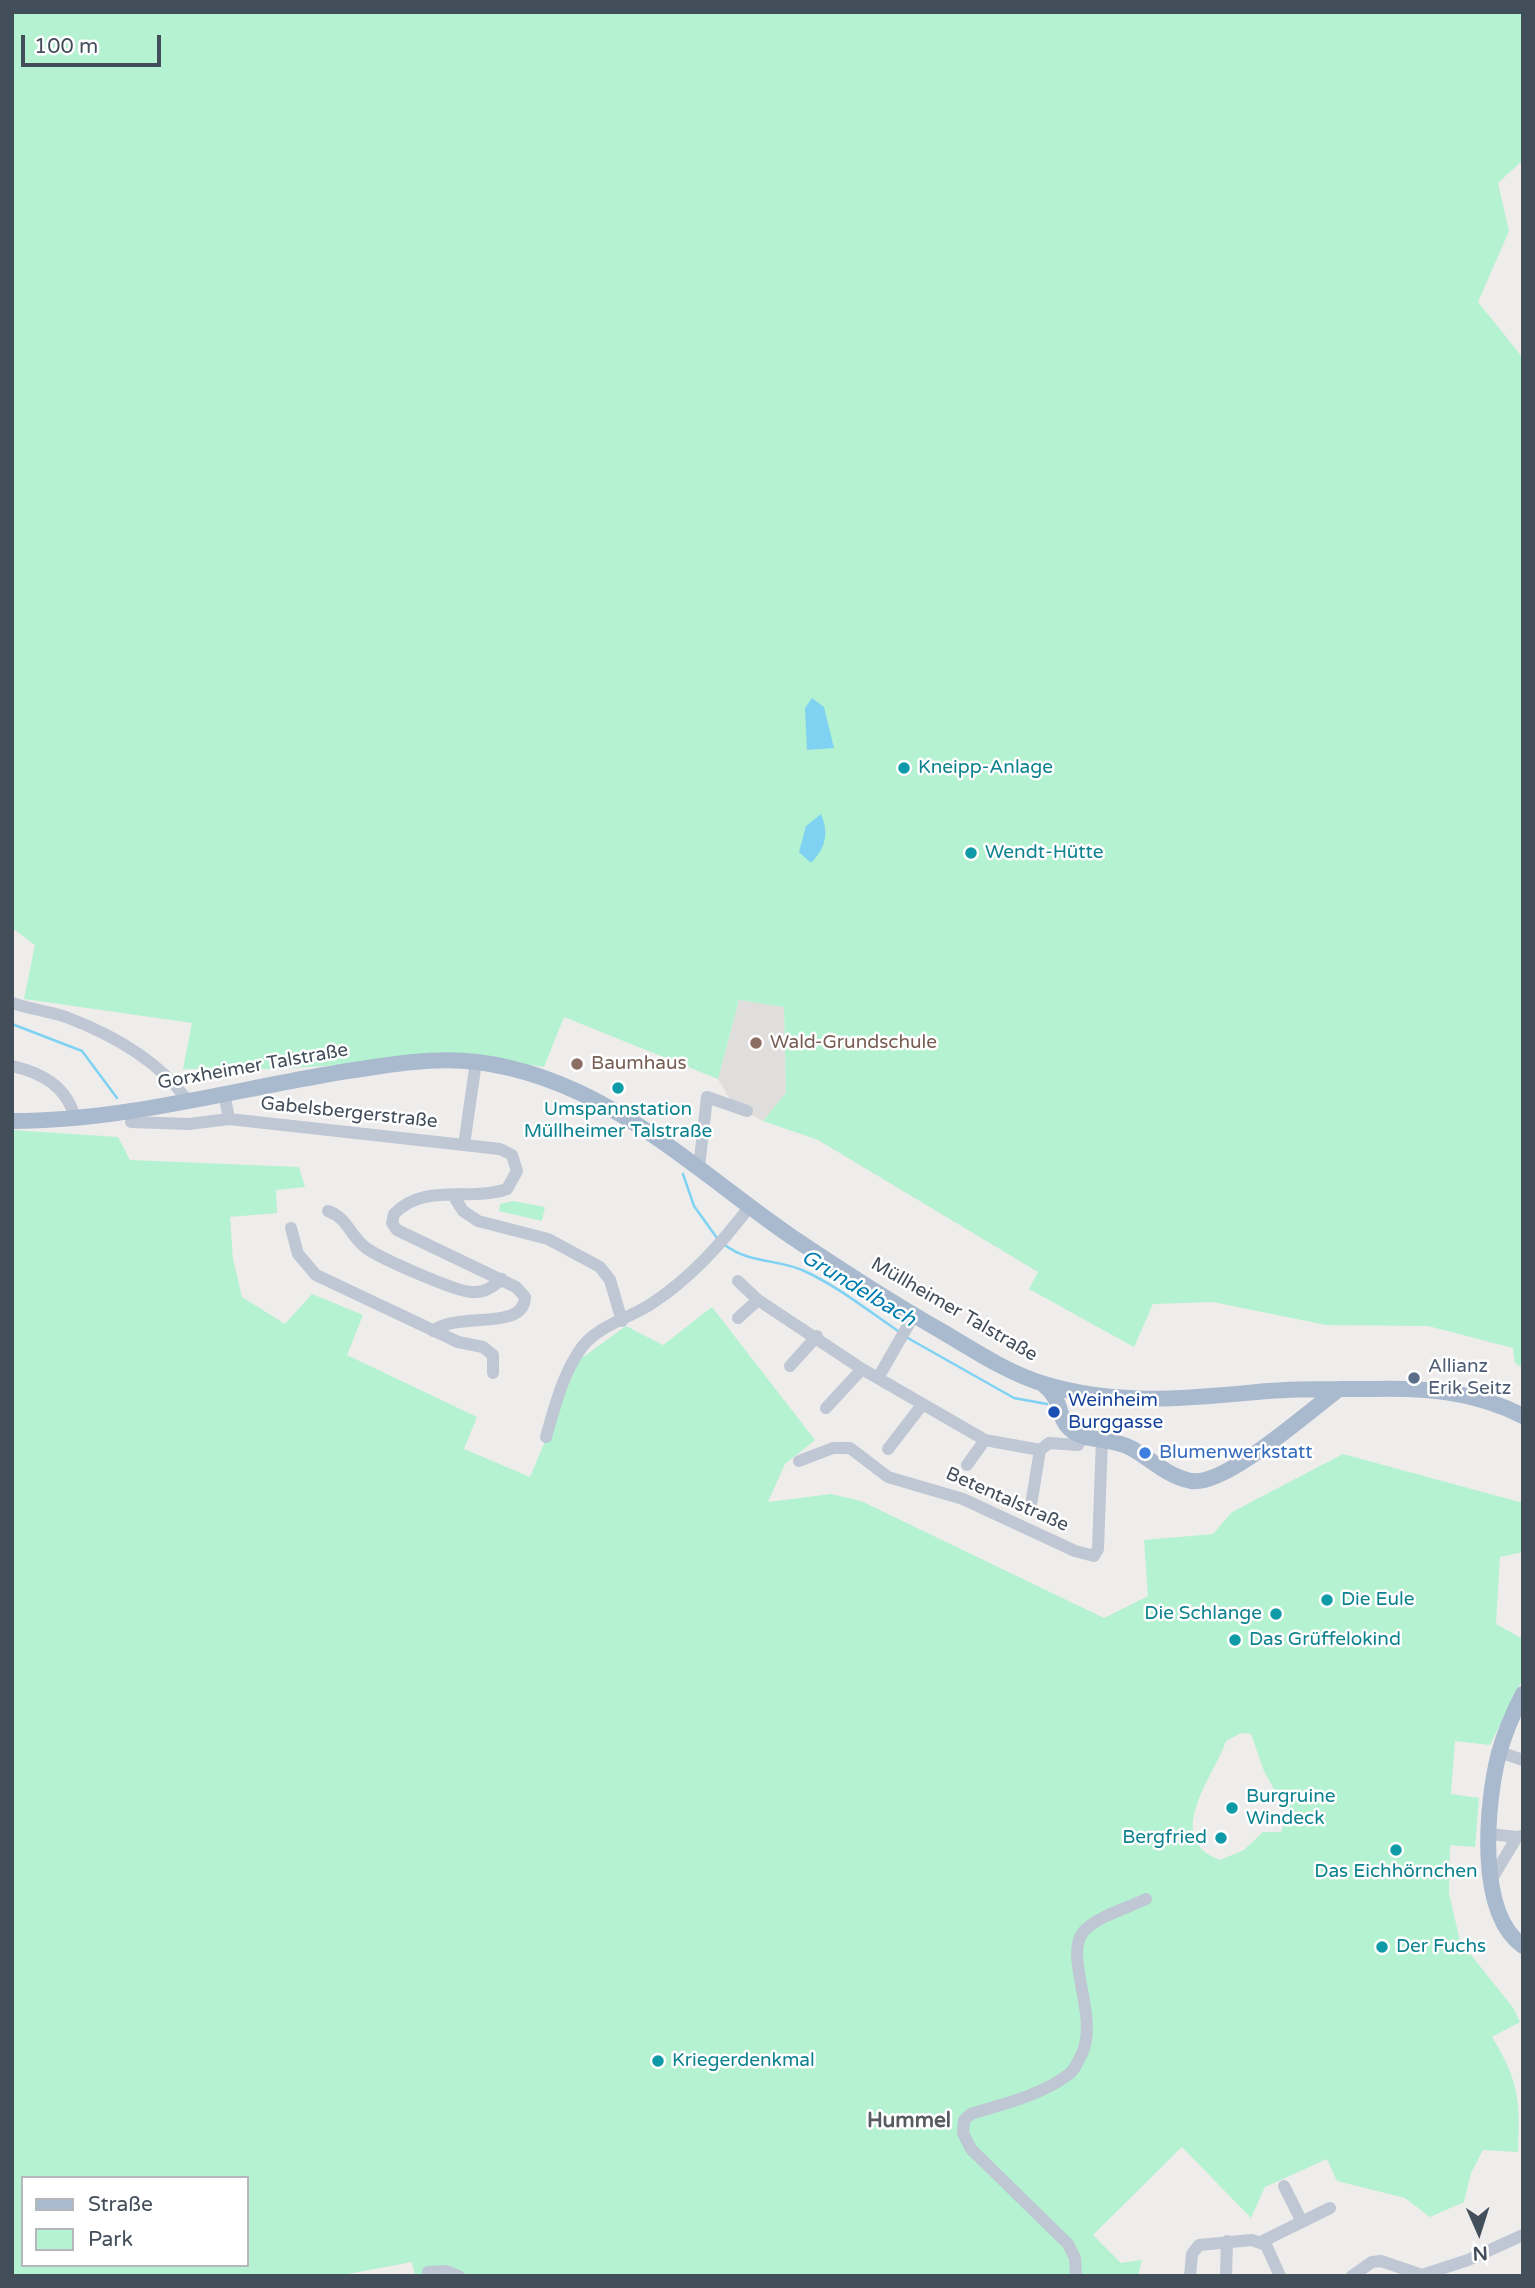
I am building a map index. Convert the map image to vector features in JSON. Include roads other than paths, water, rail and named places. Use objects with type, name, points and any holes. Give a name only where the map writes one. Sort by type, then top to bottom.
[{"type":"main road","name":"Gorxheimer Talstraße","points":[[12,1121],[75,1118],[374,1067],[439,1061],[476,1062],[501,1067]]},
{"type":"main road","name":"Müllheimer Talstraße","points":[[501,1067],[562,1084],[606,1105],[699,1167],[750,1206],[914,1315],[984,1356],[1042,1384],[1157,1401],[1295,1390],[1438,1389],[1481,1399],[1523,1416]]},
{"type":"main road","points":[[1042,1384],[1053,1392],[1068,1427],[1083,1435],[1132,1448],[1175,1476],[1203,1482],[1226,1473],[1339,1389]]},
{"type":"main road","points":[[1060,1404],[1072,1390]]},
{"type":"main road","points":[[1295,1390],[1306,1413]]},
{"type":"main road","points":[[1521,1703],[1499,1752],[1490,1834],[1489,1882],[1500,1920],[1523,1947]]},
{"type":"street","points":[[12,1003],[65,1017],[125,1044],[174,1082],[187,1100]]},
{"type":"street","name":"Gabelsbergerstraße","points":[[464,1145],[476,1062]]},
{"type":"street","points":[[12,1066],[54,1081],[72,1105],[75,1118]]},
{"type":"street","points":[[224,1093],[229,1119]]},
{"type":"street","points":[[699,1167],[707,1097],[747,1111]]},
{"type":"street","name":"Gabelsbergerstraße","points":[[131,1122],[189,1124],[229,1119],[464,1145],[507,1152],[517,1165],[515,1180],[507,1189],[458,1194]]},
{"type":"street","points":[[433,1331],[450,1321],[514,1316],[523,1308],[525,1297],[516,1287],[502,1279],[394,1227],[394,1214],[410,1202],[431,1195],[458,1194],[456,1200],[459,1206],[478,1221],[548,1239],[600,1267],[610,1280],[622,1321]]},
{"type":"street","points":[[546,1437],[565,1378],[583,1346],[598,1331],[622,1321],[673,1290],[718,1248],[750,1206]]},
{"type":"street","points":[[328,1210],[345,1220],[356,1239],[372,1252],[462,1291],[480,1292],[502,1279]]},
{"type":"street","points":[[291,1228],[298,1254],[316,1275],[433,1331],[483,1347],[493,1354],[494,1373]]},
{"type":"street","points":[[738,1281],[758,1300],[922,1405],[985,1440],[1040,1450]]},
{"type":"street","points":[[738,1318],[758,1300]]},
{"type":"street","points":[[878,1378],[914,1315]]},
{"type":"street","points":[[790,1366],[817,1336]]},
{"type":"street","points":[[826,1408],[862,1369]]},
{"type":"street","points":[[888,1449],[922,1405]]},
{"type":"street","points":[[1031,1505],[1040,1450],[1049,1443],[1078,1445],[1083,1435]]},
{"type":"street","name":"Betentalstraße","points":[[799,1461],[833,1448],[850,1448],[888,1477],[963,1499],[1075,1551],[1094,1556],[1098,1549],[1102,1439]]},
{"type":"street","points":[[967,1465],[985,1440]]},
{"type":"street","points":[[1499,1752],[1523,1760]]},
{"type":"street","points":[[1489,1882],[1521,1838],[1490,1834]]},
{"type":"street","points":[[1076,2276],[1075,2258],[1068,2244],[971,2149],[963,2133],[964,2120],[971,2114],[1043,2090],[1072,2072],[1087,2044],[1087,2009],[1077,1959],[1079,1940],[1093,1924],[1146,1899]]},
{"type":"street","points":[[1284,2186],[1302,2222]]},
{"type":"street","points":[[1190,2276],[1195,2248],[1204,2243],[1263,2241],[1330,2208]]},
{"type":"street","points":[[1352,2276],[1372,2262],[1381,2261],[1421,2275],[1468,2260],[1523,2235]]},
{"type":"street","points":[[1226,2276],[1227,2241]]},
{"type":"street","points":[[1263,2241],[1280,2276]]},
{"type":"street","points":[[428,2272],[446,2272],[459,2276]]},
{"type":"water","points":[[812,698],[824,707],[834,748],[807,750],[805,708]]},
{"type":"water","points":[[821,814],[825,840],[811,863],[799,852],[806,826]]},
{"type":"waterway","name":"Grundelbach","points":[[12,1024],[82,1051],[117,1098]]},
{"type":"waterway","name":"Grundelbach","points":[[683,1174],[694,1206],[717,1238]]},
{"type":"waterway","name":"Grundelbach","points":[[725,1245],[743,1255],[792,1267],[815,1276],[898,1331]]},
{"type":"waterway","name":"Grundelbach","points":[[906,1337],[1014,1398],[1047,1404]]},
{"type":"place","name":"Kneipp-Anlage","points":[[904,768]]},
{"type":"place","name":"Wendt-Hütte","points":[[971,853]]},
{"type":"place","name":"Wald-Grundschule","points":[[756,1043]]},
{"type":"place","name":"Baumhaus","points":[[577,1064]]},
{"type":"place","name":"Umspannstation Müllheimer Talstraße","points":[[618,1088]]},
{"type":"place","name":"Allianz Erik Seitz","points":[[1414,1378]]},
{"type":"place","name":"Weinheim Burggasse","points":[[1054,1412]]},
{"type":"place","name":"Blumenwerkstatt","points":[[1145,1453]]},
{"type":"place","name":"Die Eule","points":[[1327,1600]]},
{"type":"place","name":"Die Schlange","points":[[1276,1614]]},
{"type":"place","name":"Das Grüffelokind","points":[[1235,1640]]},
{"type":"place","name":"Burgruine Windeck","points":[[1232,1808]]},
{"type":"place","name":"Bergfried","points":[[1221,1838]]},
{"type":"place","name":"Das Eichhörnchen","points":[[1396,1850]]},
{"type":"place","name":"Der Fuchs","points":[[1382,1947]]},
{"type":"place","name":"Kriegerdenkmal","points":[[658,2061]]},
{"type":"district","name":"Hummel","points":[[909,2121]]}]
